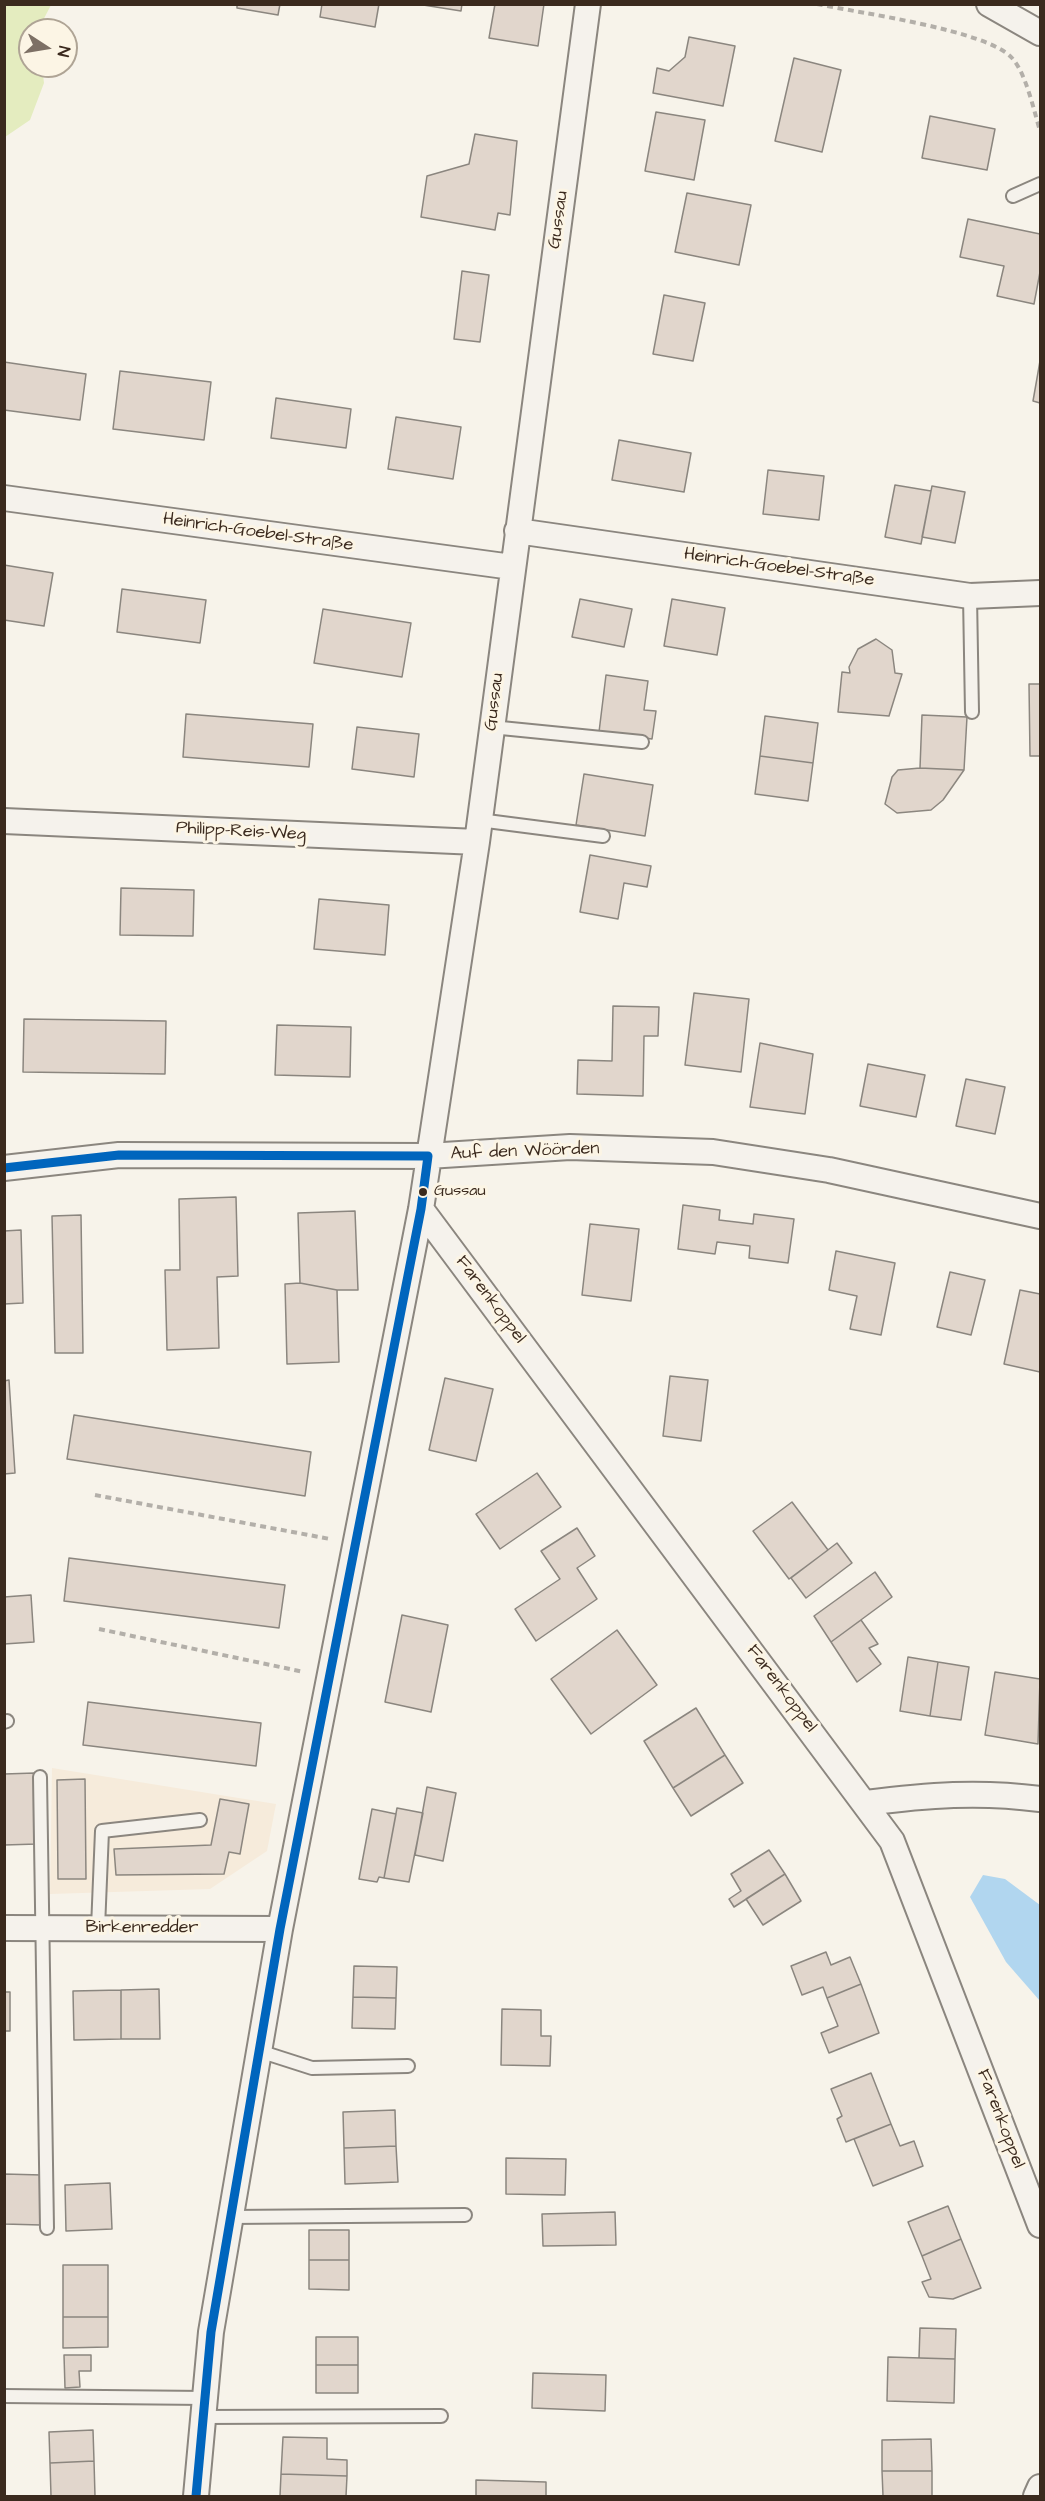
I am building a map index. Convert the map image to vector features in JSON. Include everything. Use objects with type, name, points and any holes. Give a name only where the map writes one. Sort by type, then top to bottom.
[{"type":"street","name":"Gussau","points":[[196,2496],[211,2332],[280,1929],[421,1209],[478,831],[588,4]]},
{"type":"street","points":[[989,4],[1041,33]]},
{"type":"street","name":"Heinrich-Goebel-Straße","points":[[4,498],[512,567]]},
{"type":"street","name":"Heinrich-Goebel-Straße","points":[[517,531],[970,596],[1041,593]]},
{"type":"street","name":"Philipp-Reis-Weg","points":[[4,821],[478,831]]},
{"type":"street","name":"Auf den Wöörden","points":[[4,1168],[119,1155],[428,1156],[570,1147],[713,1152],[829,1170],[1041,1216]]},
{"type":"street","name":"Farenkoppel","points":[[421,1209],[892,1840],[1041,2225]]},
{"type":"street","points":[[866,1803],[925,1796],[992,1793],[1041,1799]]},
{"type":"street","name":"Birkenredder","points":[[4,1928],[280,1929]]},
{"type":"street","points":[[1036,2496],[1041,2487]]},
{"type":"lane","points":[[1013,196],[1041,184]]},
{"type":"lane","points":[[970,596],[972,712]]},
{"type":"lane","points":[[491,727],[642,742]]},
{"type":"lane","points":[[478,831],[603,836]]},
{"type":"lane","points":[[40,1777],[47,2228]]},
{"type":"lane","points":[[98,1928],[102,1831],[200,1820]]},
{"type":"lane","points":[[259,2051],[312,2068],[408,2066]]},
{"type":"lane","points":[[231,2217],[465,2215]]},
{"type":"lane","points":[[4,2396],[204,2408],[441,2416]]},
{"type":"path","points":[[817,4],[964,34],[991,43],[1013,58],[1041,131]]},
{"type":"path","points":[[95,1495],[356,1544]]},
{"type":"path","points":[[99,1629],[330,1678]]},
{"type":"shaded area","points":[[52,1768],[276,1804],[267,1851],[210,1889],[50,1894]]},
{"type":"green space","points":[[5,4],[51,5],[44,18],[18,18],[18,78],[43,78],[44,83],[30,120],[5,137]]},
{"type":"water","points":[[983,1875],[1005,1879],[1040,1905],[1040,2001],[1006,1962],[970,1897]]},
{"type":"building","points":[[237,4],[280,4],[278,15],[237,8]]},
{"type":"building","points":[[322,4],[379,4],[375,27],[320,17]]},
{"type":"building","points":[[417,4],[462,4],[461,11]]},
{"type":"building","points":[[495,4],[544,4],[538,46],[489,38]]},
{"type":"building","points":[[689,37],[735,46],[723,106],[653,93],[657,68],[669,71],[685,57]]},
{"type":"building","points":[[794,58],[841,70],[822,152],[775,141]]},
{"type":"building","points":[[656,112],[705,120],[694,180],[645,171]]},
{"type":"building","points":[[930,116],[995,129],[987,170],[922,158]]},
{"type":"building","points":[[475,134],[517,141],[510,215],[498,213],[495,230],[421,217],[427,176],[469,164]]},
{"type":"building","points":[[687,193],[751,205],[739,265],[675,252]]},
{"type":"building","points":[[968,219],[1040,234],[1040,272],[1034,304],[997,296],[1004,266],[960,257]]},
{"type":"building","points":[[462,271],[489,275],[480,342],[454,339]]},
{"type":"building","points":[[664,295],[705,303],[693,361],[653,354]]},
{"type":"building","points":[[1040,361],[1040,403],[1033,401]]},
{"type":"building","points":[[4,362],[86,374],[80,420],[4,410]]},
{"type":"building","points":[[120,371],[211,382],[204,440],[113,429]]},
{"type":"building","points":[[276,398],[351,409],[346,448],[271,438]]},
{"type":"building","points":[[396,417],[461,427],[453,479],[388,469]]},
{"type":"building","points":[[619,440],[691,453],[684,492],[612,480]]},
{"type":"building","points":[[768,470],[824,476],[819,520],[763,514]]},
{"type":"building","points":[[895,485],[931,491],[921,544],[885,537]]},
{"type":"building","points":[[932,486],[965,492],[955,543],[922,537]]},
{"type":"building","points":[[4,565],[53,573],[44,626],[4,620]]},
{"type":"building","points":[[122,589],[206,600],[200,643],[117,632]]},
{"type":"building","points":[[580,599],[632,609],[624,647],[572,637]]},
{"type":"building","points":[[672,599],[725,608],[717,655],[664,646]]},
{"type":"building","points":[[323,609],[411,623],[402,677],[314,663]]},
{"type":"building","points":[[876,639],[892,650],[895,673],[902,674],[889,716],[838,712],[842,672],[850,673],[849,667],[858,649]]},
{"type":"building","points":[[606,675],[648,681],[644,710],[656,711],[652,739],[599,732]]},
{"type":"building","points":[[1029,684],[1040,684],[1040,756],[1030,756]]},
{"type":"building","points":[[186,714],[313,724],[309,767],[183,757]]},
{"type":"building","points":[[922,715],[967,717],[964,770],[920,768]]},
{"type":"building","points":[[765,716],[818,723],[813,763],[760,756]]},
{"type":"building","points":[[357,727],[419,734],[414,777],[352,769]]},
{"type":"building","points":[[760,756],[813,763],[808,801],[755,794]]},
{"type":"building","points":[[920,768],[964,770],[943,800],[931,810],[897,813],[885,804],[892,777],[898,770]]},
{"type":"building","points":[[584,774],[653,785],[645,836],[576,825]]},
{"type":"building","points":[[590,855],[651,866],[647,887],[624,883],[618,919],[580,912]]},
{"type":"building","points":[[121,888],[194,890],[193,936],[120,935]]},
{"type":"building","points":[[319,899],[389,905],[385,955],[314,949]]},
{"type":"building","points":[[694,993],[749,999],[741,1072],[685,1065]]},
{"type":"building","points":[[613,1006],[659,1007],[658,1036],[644,1036],[643,1096],[577,1094],[578,1060],[612,1061]]},
{"type":"building","points":[[24,1019],[166,1021],[165,1074],[23,1072]]},
{"type":"building","points":[[277,1025],[351,1027],[350,1077],[275,1075]]},
{"type":"building","points":[[760,1043],[813,1054],[805,1114],[750,1107]]},
{"type":"building","points":[[868,1064],[925,1075],[916,1117],[860,1106]]},
{"type":"building","points":[[966,1079],[1005,1087],[995,1134],[956,1126]]},
{"type":"building","points":[[236,1197],[238,1276],[217,1277],[219,1348],[167,1350],[165,1270],[180,1270],[179,1199]]},
{"type":"building","points":[[683,1205],[720,1210],[719,1220],[753,1224],[754,1214],[794,1219],[788,1263],[749,1258],[750,1246],[717,1242],[715,1254],[678,1249]]},
{"type":"building","points":[[355,1211],[358,1290],[337,1290],[300,1283],[298,1213]]},
{"type":"building","points":[[81,1215],[83,1353],[55,1353],[52,1216]]},
{"type":"building","points":[[590,1224],[639,1229],[631,1301],[582,1295]]},
{"type":"building","points":[[21,1230],[23,1303],[4,1304],[4,1231]]},
{"type":"building","points":[[836,1251],[895,1263],[881,1335],[850,1329],[857,1296],[829,1290]]},
{"type":"building","points":[[950,1272],[985,1280],[971,1335],[937,1327]]},
{"type":"building","points":[[300,1283],[337,1290],[339,1362],[287,1364],[285,1284]]},
{"type":"building","points":[[1020,1290],[1040,1294],[1040,1372],[1004,1364]]},
{"type":"building","points":[[670,1376],[708,1380],[701,1441],[663,1436]]},
{"type":"building","points":[[445,1378],[493,1389],[476,1461],[429,1450]]},
{"type":"building","points":[[9,1380],[15,1473],[4,1474],[4,1381]]},
{"type":"building","points":[[74,1415],[311,1452],[305,1496],[67,1459]]},
{"type":"building","points":[[537,1473],[561,1507],[500,1549],[476,1514]]},
{"type":"building","points":[[792,1502],[828,1550],[789,1579],[753,1531]]},
{"type":"building","points":[[577,1528],[595,1556],[577,1568],[597,1599],[536,1641],[515,1609],[560,1579],[541,1551]]},
{"type":"building","points":[[837,1543],[852,1563],[806,1598],[791,1578]]},
{"type":"building","points":[[69,1558],[285,1585],[279,1628],[64,1601]]},
{"type":"building","points":[[875,1572],[892,1597],[831,1642],[814,1616]]},
{"type":"building","points":[[31,1595],[34,1642],[4,1644],[4,1597]]},
{"type":"building","points":[[402,1615],[448,1625],[431,1712],[385,1702]]},
{"type":"building","points":[[861,1620],[878,1644],[869,1648],[881,1664],[857,1682],[831,1642]]},
{"type":"building","points":[[617,1630],[657,1685],[591,1734],[551,1679]]},
{"type":"building","points":[[908,1657],[938,1662],[930,1716],[900,1711]]},
{"type":"building","points":[[938,1662],[969,1667],[961,1720],[930,1716]]},
{"type":"building","points":[[995,1672],[1040,1679],[1038,1744],[985,1735]]},
{"type":"building","points":[[88,1702],[261,1723],[256,1766],[83,1745]]},
{"type":"building","points":[[696,1708],[725,1755],[673,1788],[644,1741]]},
{"type":"building","points":[[725,1755],[743,1783],[691,1816],[673,1788]]},
{"type":"building","points":[[35,1773],[37,1844],[4,1845],[4,1774]]},
{"type":"building","points":[[85,1779],[86,1879],[58,1879],[57,1780]]},
{"type":"building","points":[[427,1787],[456,1793],[443,1861],[415,1855]]},
{"type":"building","points":[[220,1799],[249,1804],[240,1854],[229,1852],[224,1874],[116,1875],[114,1849],[211,1845]]},
{"type":"building","points":[[397,1808],[423,1813],[409,1882],[384,1878]]},
{"type":"building","points":[[372,1809],[396,1814],[384,1878],[379,1877],[377,1882],[359,1879]]},
{"type":"building","points":[[769,1850],[785,1874],[734,1907],[729,1899],[741,1891],[731,1874]]},
{"type":"building","points":[[785,1874],[801,1901],[763,1925],[746,1899]]},
{"type":"building","points":[[826,1952],[831,1965],[850,1957],[861,1984],[827,1998],[823,1987],[802,1995],[791,1966]]},
{"type":"building","points":[[354,1966],[397,1967],[396,1998],[353,1997]]},
{"type":"building","points":[[861,1984],[879,2033],[829,2053],[821,2033],[838,2026],[827,1998]]},
{"type":"building","points":[[159,1989],[160,2039],[121,2039],[121,1990]]},
{"type":"building","points":[[121,1990],[121,2039],[74,2040],[73,1991]]},
{"type":"building","points":[[4,1992],[10,1992],[10,2031],[4,2031]]},
{"type":"building","points":[[353,1997],[396,1998],[395,2029],[352,2028]]},
{"type":"building","points":[[502,2009],[541,2010],[541,2036],[551,2036],[550,2066],[501,2065]]},
{"type":"building","points":[[871,2073],[891,2124],[846,2142],[837,2119],[842,2116],[831,2089]]},
{"type":"building","points":[[395,2110],[396,2146],[344,2148],[343,2112]]},
{"type":"building","points":[[891,2124],[900,2146],[914,2141],[923,2166],[873,2186],[854,2139]]},
{"type":"building","points":[[396,2146],[398,2182],[345,2184],[344,2148]]},
{"type":"building","points":[[506,2158],[566,2159],[565,2195],[506,2194]]},
{"type":"building","points":[[4,2174],[42,2175],[41,2225],[4,2224]]},
{"type":"building","points":[[110,2183],[112,2229],[66,2231],[65,2185]]},
{"type":"building","points":[[948,2206],[961,2239],[922,2256],[908,2222]]},
{"type":"building","points":[[615,2212],[616,2245],[543,2246],[542,2214]]},
{"type":"building","points":[[309,2230],[349,2230],[349,2260],[309,2260]]},
{"type":"building","points":[[961,2239],[981,2288],[953,2299],[929,2297],[922,2282],[931,2279],[922,2256]]},
{"type":"building","points":[[309,2260],[349,2260],[349,2290],[309,2289]]},
{"type":"building","points":[[63,2265],[108,2265],[108,2317],[63,2317]]},
{"type":"building","points":[[63,2317],[108,2317],[108,2347],[63,2348]]},
{"type":"building","points":[[920,2328],[956,2329],[955,2359],[919,2358]]},
{"type":"building","points":[[316,2337],[358,2337],[358,2365],[316,2365]]},
{"type":"building","points":[[64,2355],[91,2355],[91,2371],[79,2371],[80,2387],[65,2388]]},
{"type":"building","points":[[888,2357],[955,2359],[954,2403],[887,2401]]},
{"type":"building","points":[[316,2365],[358,2365],[358,2393],[316,2393]]},
{"type":"building","points":[[533,2373],[606,2375],[605,2411],[532,2408]]},
{"type":"building","points":[[93,2430],[94,2461],[50,2463],[49,2432]]},
{"type":"building","points":[[283,2437],[327,2438],[327,2459],[347,2460],[347,2476],[281,2474]]},
{"type":"building","points":[[931,2439],[932,2471],[882,2471],[882,2440]]},
{"type":"building","points":[[94,2461],[95,2496],[51,2496],[50,2463]]},
{"type":"building","points":[[882,2471],[932,2471],[932,2496],[883,2496]]},
{"type":"building","points":[[281,2474],[347,2476],[346,2496],[280,2496]]},
{"type":"building","points":[[476,2480],[546,2482],[546,2496],[476,2496]]},
{"type":"transit line","points":[[4,1168],[119,1155],[428,1156],[421,1209],[280,1929],[211,2332],[196,2496]]},
{"type":"place","name":"Gussau","points":[[423,1192]]}]
